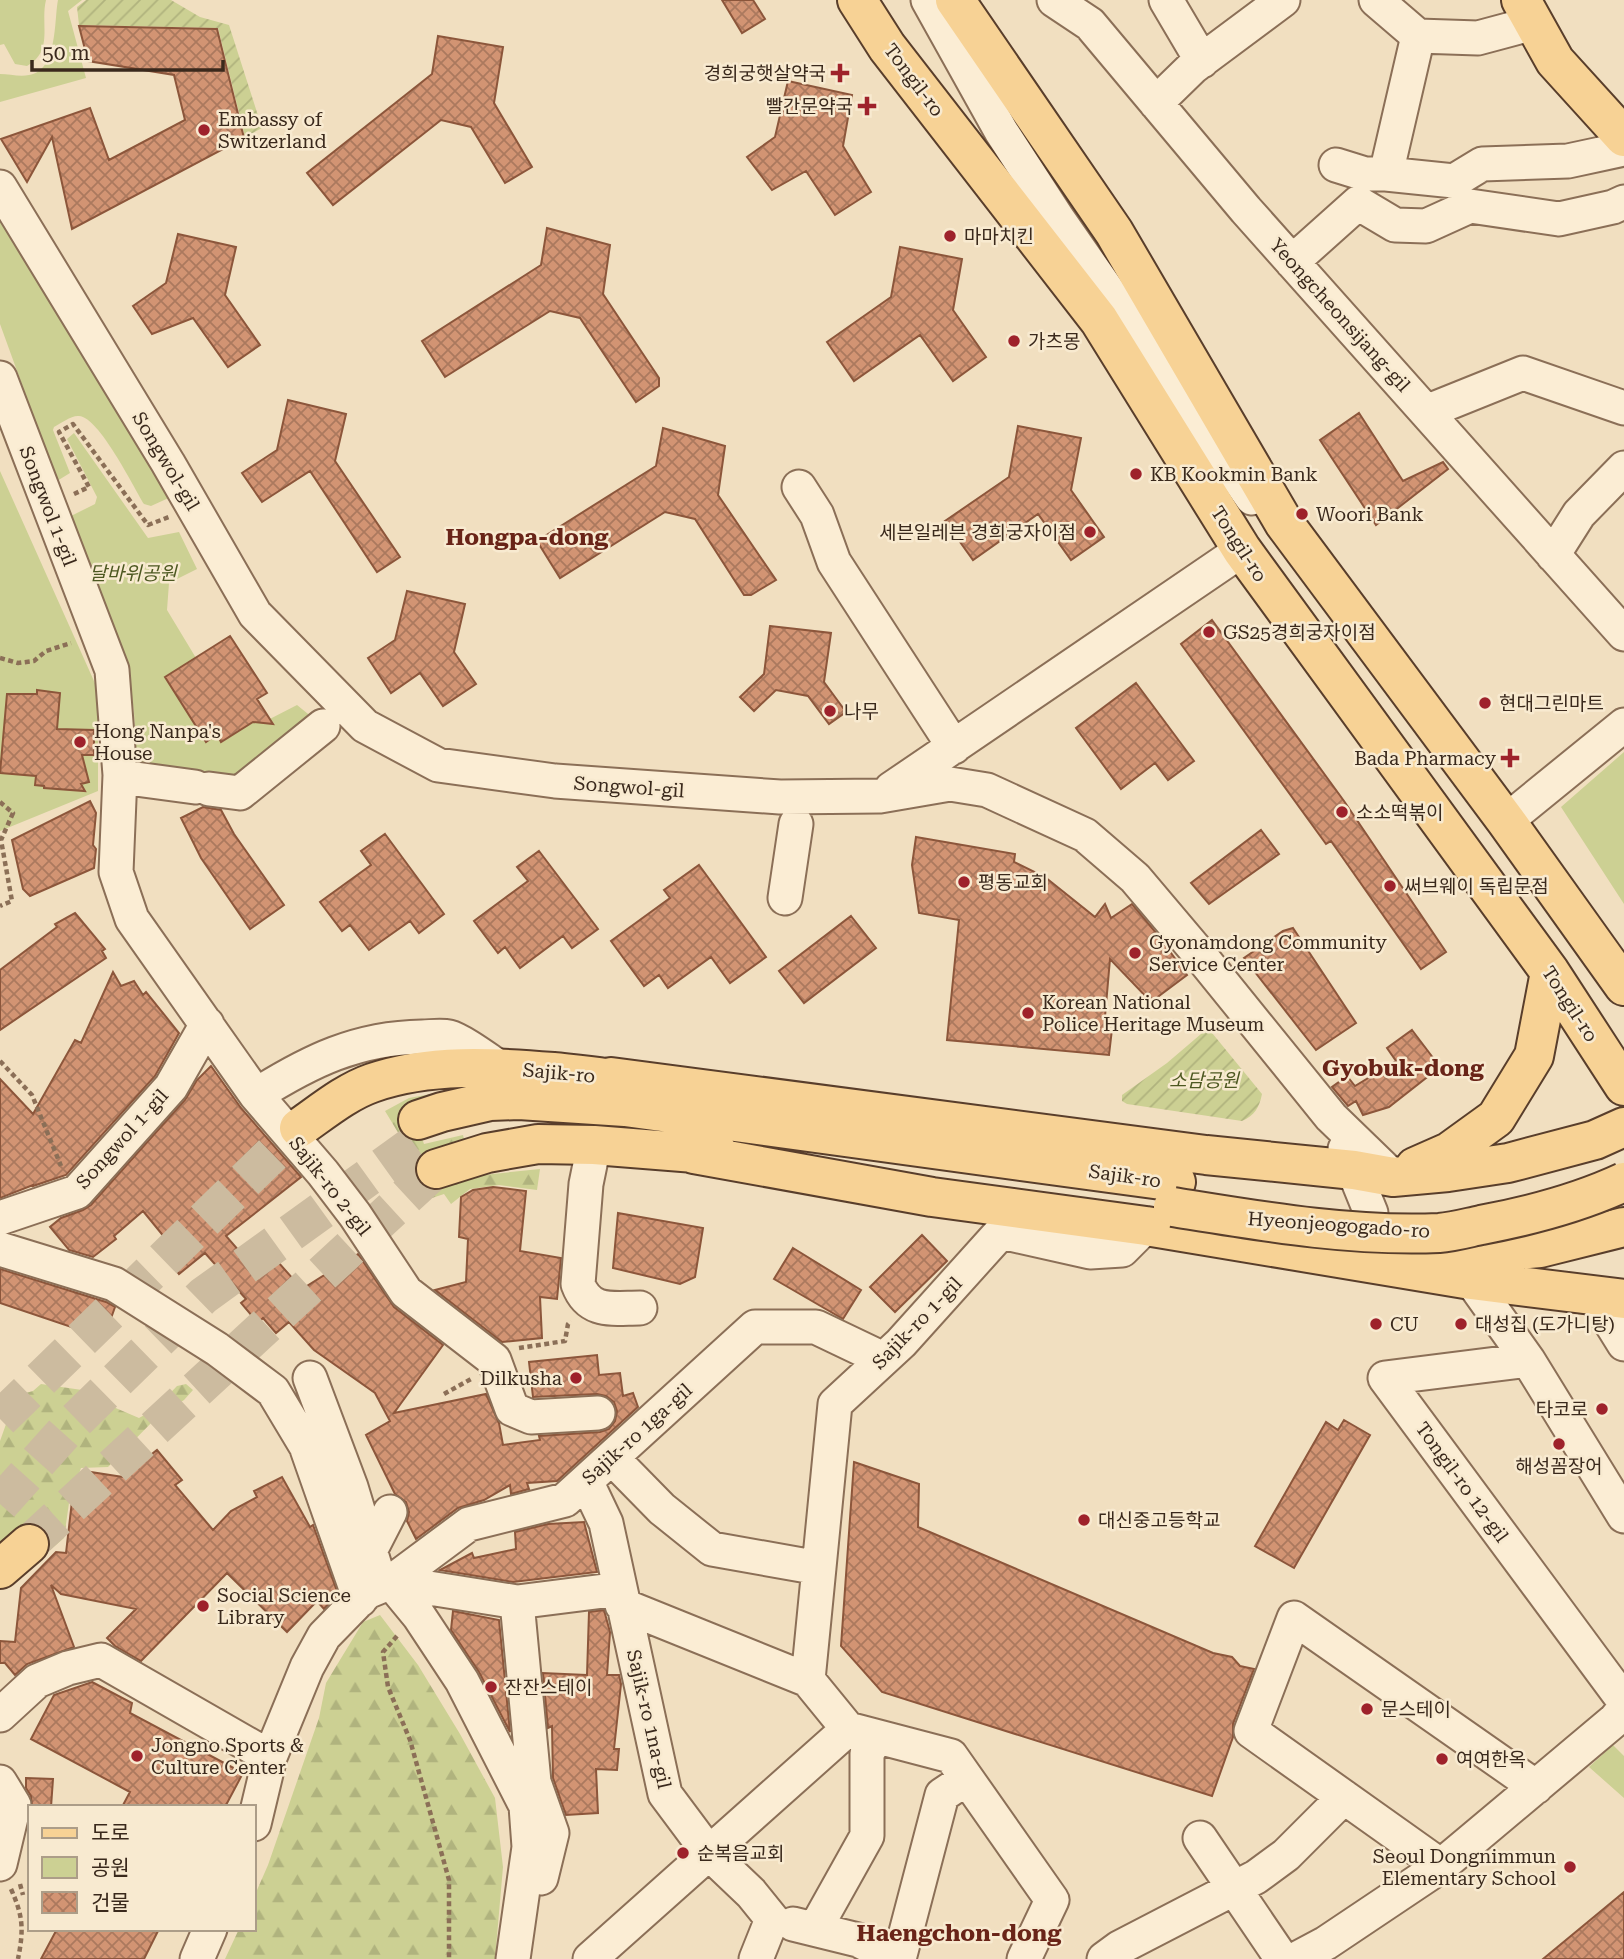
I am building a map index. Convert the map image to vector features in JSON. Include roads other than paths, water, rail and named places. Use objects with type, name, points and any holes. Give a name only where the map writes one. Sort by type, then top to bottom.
[{"type":"main road","name":"Tongil-ro","points":[[857,0],[887,47],[1099,320],[1242,551],[1550,972],[1624,1087]]},
{"type":"main road","points":[[955,0],[1114,232],[1284,523],[1506,821],[1624,986]]},
{"type":"main road","points":[[1527,12],[1555,61],[1624,137]]},
{"type":"main road","points":[[1242,551],[1284,523]]},
{"type":"main road","points":[[1393,1177],[1449,1152],[1496,1118],[1534,1056],[1550,972]]},
{"type":"main road","name":"Sajik-ro","points":[[299,1128],[370,1084],[412,1072],[500,1068],[611,1077],[839,1148]]},
{"type":"main road","points":[[611,1077],[1393,1177],[1508,1163],[1595,1140],[1624,1127]]},
{"type":"main road","name":"Sajik-ro","points":[[839,1148],[694,1154],[594,1145],[538,1144],[487,1153],[426,1142],[464,1124],[564,1117],[839,1148],[1158,1213]]},
{"type":"main road","points":[[694,1154],[932,1196],[1158,1213],[1360,1253],[1471,1280],[1609,1297]]},
{"type":"main road","name":"Hyeonjeogogado-ro","points":[[1158,1213],[1339,1206],[1426,1209],[1557,1186],[1624,1155]]},
{"type":"main road","points":[[1507,1252],[1531,1239],[1545,1220],[1552,1195],[1528,1165],[1508,1163]]},
{"type":"main road","name":"Hyeonjeogogado-ro","points":[[1158,1213],[1235,1217],[1391,1233],[1442,1233],[1565,1204],[1624,1182]]},
{"type":"main road","points":[[1360,1253],[1452,1257],[1507,1252],[1540,1248],[1624,1227]]},
{"type":"main road","points":[[0,1569],[29,1544]]},
{"type":"street","points":[[903,0],[1099,320]]},
{"type":"street","points":[[928,0],[1001,131],[1058,219],[1250,496],[1284,523]]},
{"type":"street","name":"Yeongcheonsijang-gil","points":[[1054,0],[1090,24],[1292,262],[1624,634]]},
{"type":"street","points":[[1156,103],[1202,61],[1283,0]]},
{"type":"street","points":[[1376,0],[1418,36],[1478,38],[1527,12]]},
{"type":"street","points":[[1168,5],[1202,61]]},
{"type":"street","points":[[1292,262],[1361,179],[1418,36]]},
{"type":"street","points":[[1361,179],[1454,181],[1482,164],[1568,161],[1624,149]]},
{"type":"street","points":[[1361,179],[1395,225],[1426,226],[1470,206],[1559,219],[1624,202]]},
{"type":"street","name":"Songwol-gil","points":[[0,187],[256,614],[365,726],[438,765],[555,782],[780,797],[880,796],[950,784],[987,790],[1085,835],[1135,878],[1331,1117],[1393,1177]]},
{"type":"street","points":[[1426,412],[1523,373],[1624,408]]},
{"type":"street","name":"Songwol 1-gil","points":[[0,378],[112,670],[120,775],[116,872],[132,919],[256,1095]]},
{"type":"street","points":[[1553,555],[1579,514],[1624,468]]},
{"type":"street","points":[[799,487],[817,515],[834,562],[954,747]]},
{"type":"street","points":[[880,796],[1242,551]]},
{"type":"street","points":[[1506,821],[1624,725]]},
{"type":"street","points":[[128,778],[240,793],[323,726]]},
{"type":"street","points":[[785,898],[796,824]]},
{"type":"street","name":"Songwol 1-gil","points":[[115,1279],[17,1233],[3,1217],[76,1192],[171,1087],[207,1024]]},
{"type":"street","points":[[256,1095],[326,1056],[401,1037],[449,1037],[500,1068]]},
{"type":"street","name":"Sajik-ro 2-gil","points":[[256,1095],[355,1215],[406,1292],[494,1360],[512,1409],[531,1416],[598,1413]]},
{"type":"street","points":[[1331,1117],[1371,1213],[1370,1241],[1360,1253]]},
{"type":"street","points":[[594,1145],[586,1184],[578,1284],[582,1295],[597,1308],[640,1308]]},
{"type":"street","points":[[1158,1213],[1321,1269],[1325,1267]]},
{"type":"street","name":"Sajik-ro 1-gil","points":[[808,1679],[835,1404],[901,1343],[1001,1232],[1090,1252],[1122,1250],[1158,1213]]},
{"type":"street","points":[[0,1249],[114,1284],[217,1349],[273,1391],[306,1446],[377,1589],[419,1616],[462,1681],[526,1805],[529,1847],[513,1959]]},
{"type":"street","points":[[1471,1280],[1528,1360],[1624,1516]]},
{"type":"street","points":[[1609,1297],[1624,1343]]},
{"type":"street","name":"Sajik-ro 1ga-gil","points":[[256,1816],[270,1757],[307,1667],[324,1636],[377,1589],[469,1524],[565,1500],[755,1327],[816,1327],[883,1359]]},
{"type":"street","name":"Tongil-ro 12-gil","points":[[1528,1360],[1385,1378],[1624,1701]]},
{"type":"street","points":[[310,1378],[351,1487],[370,1551],[377,1589]]},
{"type":"street","points":[[612,1458],[662,1509],[712,1549],[819,1568]]},
{"type":"street","name":"Sajik-ro 1na-gil","points":[[586,1481],[606,1523],[665,1794],[709,1853],[751,1893],[772,1919]]},
{"type":"street","points":[[370,1551],[390,1511]]},
{"type":"street","points":[[377,1589],[517,1602],[621,1597],[808,1679],[862,1733],[950,1756],[1052,1900],[1024,1959]]},
{"type":"street","points":[[517,1602],[534,1782],[552,1833],[526,1941],[528,1959]]},
{"type":"street","points":[[1441,1866],[1251,1731],[1294,1618],[1536,1787]]},
{"type":"street","points":[[0,1715],[37,1681],[68,1668],[102,1660],[270,1757]]},
{"type":"street","points":[[1296,1959],[1326,1943],[1441,1866],[1615,1720],[1624,1709]]},
{"type":"street","points":[[590,1959],[709,1853],[862,1733]]},
{"type":"street","points":[[815,1929],[867,1836],[867,1753],[862,1733]]},
{"type":"street","points":[[756,1959],[772,1919],[858,1940],[880,1955],[942,1795],[966,1779]]},
{"type":"street","points":[[0,1782],[14,1805],[3,1870]]},
{"type":"street","points":[[1104,1959],[1119,1948],[1256,1877],[1286,1855],[1344,1797]]},
{"type":"street","points":[[1200,1838],[1282,1959]]},
{"type":"street","points":[[197,1959],[208,1931]]},
{"type":"tunnel","points":[[0,1419],[299,1128]]},
{"type":"tunnel","points":[[0,1504],[69,1427],[203,1296],[424,1137]]},
{"type":"tunnel","points":[[29,1544],[436,1169]]},
{"type":"place","name":"경희궁햇살약국","points":[[840,73]]},
{"type":"place","name":"빨간문약국","points":[[867,106]]},
{"type":"place","name":"Embassy of Switzerland","points":[[204,130]]},
{"type":"place","name":"마마치킨","points":[[950,236]]},
{"type":"place","name":"가츠몽","points":[[1014,341]]},
{"type":"place","name":"KB Kookmin Bank","points":[[1136,474]]},
{"type":"place","name":"Woori Bank","points":[[1302,514]]},
{"type":"place","name":"세븐일레븐 경희궁자이점","points":[[1090,532]]},
{"type":"place","name":"GS25경희궁자이점","points":[[1209,632]]},
{"type":"place","name":"현대그린마트","points":[[1485,703]]},
{"type":"place","name":"나무","points":[[830,711]]},
{"type":"place","name":"Hong Nanpa's House","points":[[80,742]]},
{"type":"place","name":"Bada Pharmacy","points":[[1510,758]]},
{"type":"place","name":"소소떡볶이","points":[[1342,812]]},
{"type":"place","name":"평동교회","points":[[964,882]]},
{"type":"place","name":"써브웨이 독립문점","points":[[1390,886]]},
{"type":"place","name":"Gyonamdong Community Service Center","points":[[1135,953]]},
{"type":"place","name":"Korean National Police Heritage Museum","points":[[1028,1013]]},
{"type":"place","name":"CU","points":[[1376,1324]]},
{"type":"place","name":"대성집 (도가니탕)","points":[[1461,1324]]},
{"type":"place","name":"Dilkusha","points":[[576,1378]]},
{"type":"place","name":"타코로","points":[[1602,1409]]},
{"type":"place","name":"해성꼼장어","points":[[1559,1444]]},
{"type":"place","name":"대신중고등학교","points":[[1084,1520]]},
{"type":"place","name":"Social Science Library","points":[[203,1606]]},
{"type":"place","name":"잔잔스테이","points":[[491,1687]]},
{"type":"place","name":"문스테이","points":[[1367,1709]]},
{"type":"place","name":"Jongno Sports & Culture Center","points":[[137,1756]]},
{"type":"place","name":"여여한옥","points":[[1442,1759]]},
{"type":"place","name":"순복음교회","points":[[683,1853]]},
{"type":"place","name":"Seoul Dongnimmun Elementary School","points":[[1570,1867]]},
{"type":"district","name":"Hongpa-dong","points":[[527,537]]},
{"type":"district","name":"Gyobuk-dong","points":[[1403,1068]]},
{"type":"district","name":"Haengchon-dong","points":[[959,1933]]},
{"type":"park label","name":"달바위공원","points":[[133,573]]},
{"type":"park label","name":"소담공원","points":[[1204,1080]]}]
